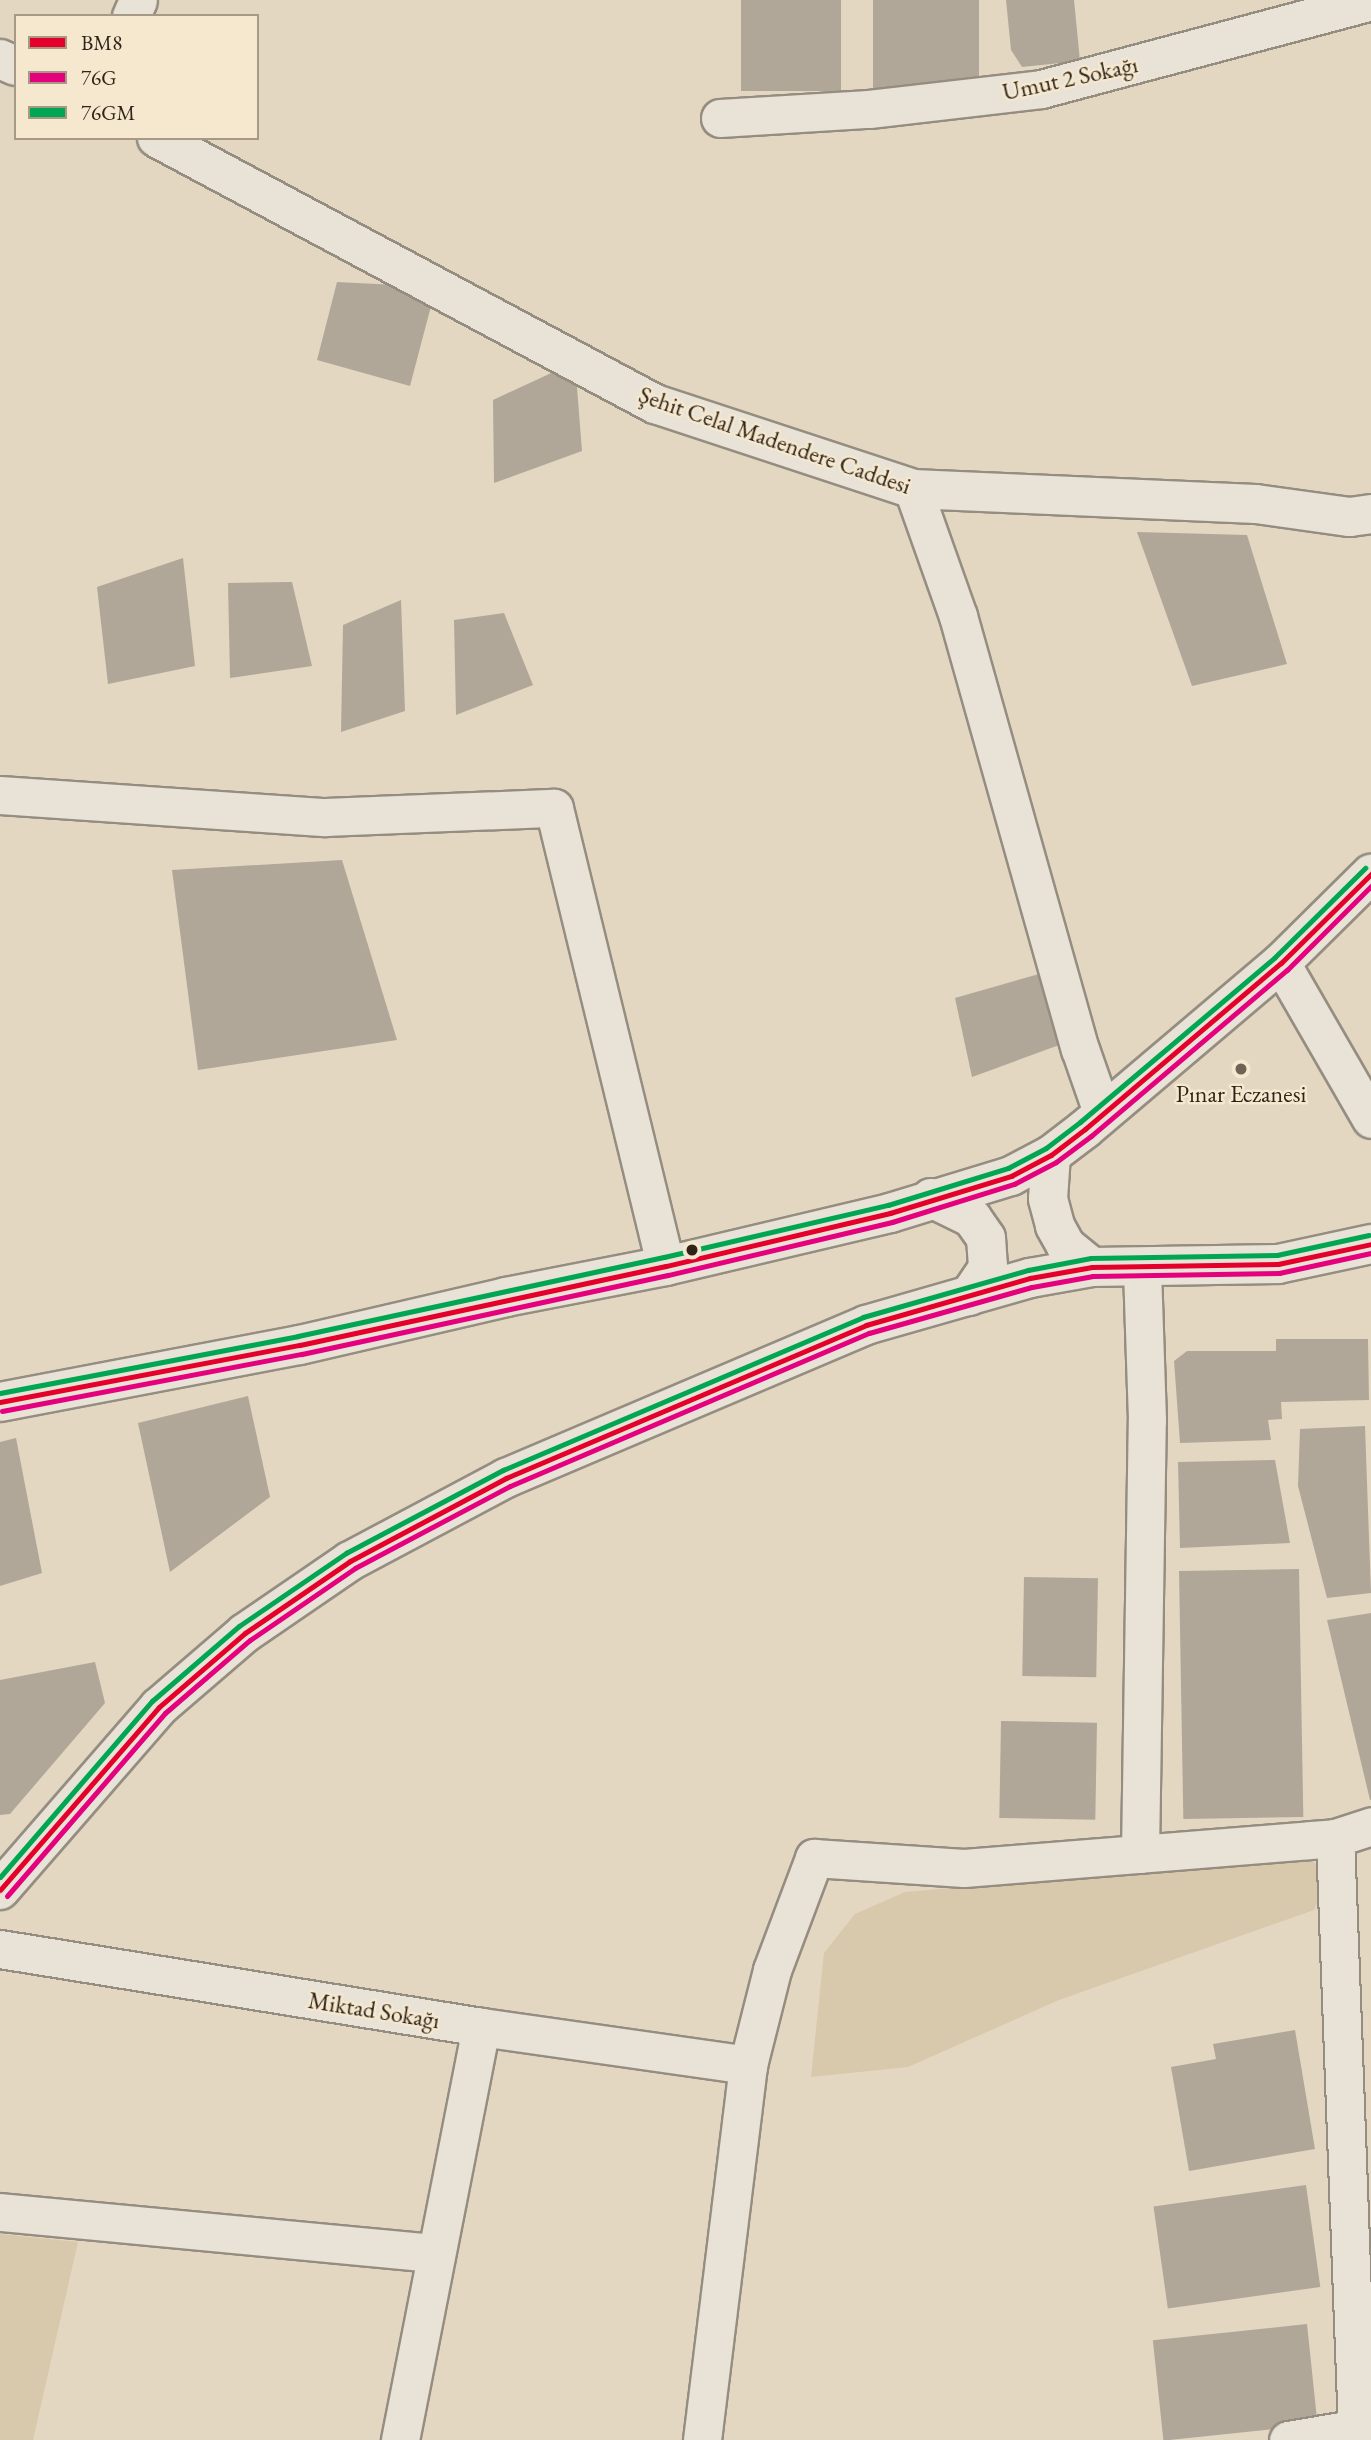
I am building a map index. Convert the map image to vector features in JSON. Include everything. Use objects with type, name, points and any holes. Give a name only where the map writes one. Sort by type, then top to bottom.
[{"type":"main road","name":"Şehit Celal Madendere Caddesi","points":[[161,140],[655,404],[913,489],[1228,502],[1350,517],[1371,514]]},
{"type":"main road","points":[[0,1402],[300,1345],[506,1297],[666,1266],[890,1213],[931,1198],[1011,1176],[1051,1155],[1281,963],[1371,874]]},
{"type":"main road","points":[[1051,1155],[1048,1199],[1055,1226],[1066,1246],[1092,1267]]},
{"type":"main road","points":[[931,1198],[972,1218],[986,1238],[988,1268],[969,1296]]},
{"type":"main road","points":[[0,1890],[159,1707],[245,1633],[350,1560],[506,1478],[866,1325],[969,1296],[1092,1267],[1278,1264],[1371,1244]]},
{"type":"street","name":"Umut 2 Sokağı","points":[[720,118],[869,109],[1041,89],[1371,1]]},
{"type":"street","points":[[913,489],[958,616],[1080,1049],[1102,1112]]},
{"type":"street","points":[[0,795],[325,817],[554,808],[666,1266]]},
{"type":"street","points":[[1281,963],[1371,1119]]},
{"type":"street","points":[[1140,1854],[1147,1420],[1142,1268]]},
{"type":"street","points":[[702,2440],[748,2065],[772,1970],[814,1858],[964,1868],[1335,1838],[1371,1826]]},
{"type":"street","points":[[1288,2440],[1364,2427],[1335,1838]]},
{"type":"street","name":"Miktad Sokağı","points":[[0,1949],[481,2027],[748,2065]]},
{"type":"street","points":[[400,2440],[481,2027]]},
{"type":"street","points":[[0,2212],[436,2253]]},
{"type":"shaded area","points":[[1308,1857],[1328,1875],[1314,1910],[1059,2000],[908,2067],[811,2077],[824,1953],[855,1914],[905,1892]]},
{"type":"shaded area","points":[[0,2234],[78,2242],[33,2440],[0,2440]]},
{"type":"building","points":[[741,0],[841,0],[841,91],[741,91]]},
{"type":"building","points":[[873,0],[979,0],[979,88],[873,88]]},
{"type":"building","points":[[1006,0],[1074,0],[1080,61],[1022,67],[1011,50]]},
{"type":"building","points":[[337,282],[436,287],[410,386],[317,360]]},
{"type":"building","points":[[575,362],[582,451],[494,483],[493,400]]},
{"type":"building","points":[[1137,532],[1247,535],[1287,664],[1192,686]]},
{"type":"building","points":[[183,558],[195,666],[108,684],[97,587]]},
{"type":"building","points":[[292,582],[312,666],[230,678],[228,583]]},
{"type":"building","points":[[401,600],[405,711],[341,732],[343,625]]},
{"type":"building","points":[[504,613],[533,685],[456,715],[454,620]]},
{"type":"building","points":[[342,860],[397,1040],[198,1070],[172,870]]},
{"type":"building","points":[[1039,974],[1062,1044],[972,1077],[955,998]]},
{"type":"building","points":[[1276,1339],[1368,1339],[1369,1400],[1281,1402],[1282,1419],[1268,1420],[1271,1440],[1180,1443],[1174,1361],[1187,1351],[1276,1351]]},
{"type":"building","points":[[248,1396],[270,1497],[170,1572],[138,1423]]},
{"type":"building","points":[[1365,1426],[1371,1593],[1327,1598],[1298,1486],[1300,1429]]},
{"type":"building","points":[[16,1438],[42,1573],[0,1586],[0,1442]]},
{"type":"building","points":[[1275,1460],[1290,1543],[1180,1548],[1178,1462]]},
{"type":"building","points":[[1299,1569],[1303,1817],[1183,1819],[1179,1571]]},
{"type":"building","points":[[1024,1577],[1098,1578],[1096,1677],[1022,1676]]},
{"type":"building","points":[[1371,1613],[1371,1800],[1370,1800],[1327,1620]]},
{"type":"building","points":[[95,1662],[105,1703],[10,1814],[0,1815],[0,1680]]},
{"type":"building","points":[[1001,1721],[1097,1723],[1095,1820],[999,1818]]},
{"type":"building","points":[[1295,2030],[1315,2149],[1189,2171],[1171,2067],[1216,2059],[1213,2044]]},
{"type":"building","points":[[1306,2185],[1320,2287],[1168,2308],[1153,2206]]},
{"type":"building","points":[[1307,2324],[1318,2424],[1163,2440],[1153,2340]]},
{"type":"transit line","name":"76GM","points":[[0,1393],[298,1336],[664,1257],[888,1205],[1008,1168],[1046,1148],[1080,1122],[1275,957],[1365,868]]},
{"type":"transit line","name":"BM8","points":[[0,1402],[300,1345],[666,1266],[890,1213],[1011,1176],[1051,1155],[1085,1129],[1281,963],[1371,874]]},
{"type":"transit line","name":"76G","points":[[2,1411],[302,1354],[668,1275],[892,1222],[1014,1184],[1056,1162],[1091,1136],[1287,970],[1371,886]]},
{"type":"transit line","name":"76GM","points":[[0,1877],[152,1701],[239,1626],[346,1553],[503,1470],[863,1317],[1028,1270],[1091,1258],[1277,1255],[1369,1235]]},
{"type":"transit line","name":"BM8","points":[[0,1890],[159,1707],[245,1633],[350,1561],[506,1478],[866,1325],[1030,1278],[1092,1267],[1278,1264],[1371,1244]]},
{"type":"transit line","name":"76G","points":[[7,1896],[165,1713],[250,1640],[355,1568],[510,1486],[869,1333],[1032,1287],[1093,1276],[1279,1273],[1371,1253]]},
{"type":"place","name":"Pınar Eczanesi","points":[[1241,1069]]}]
